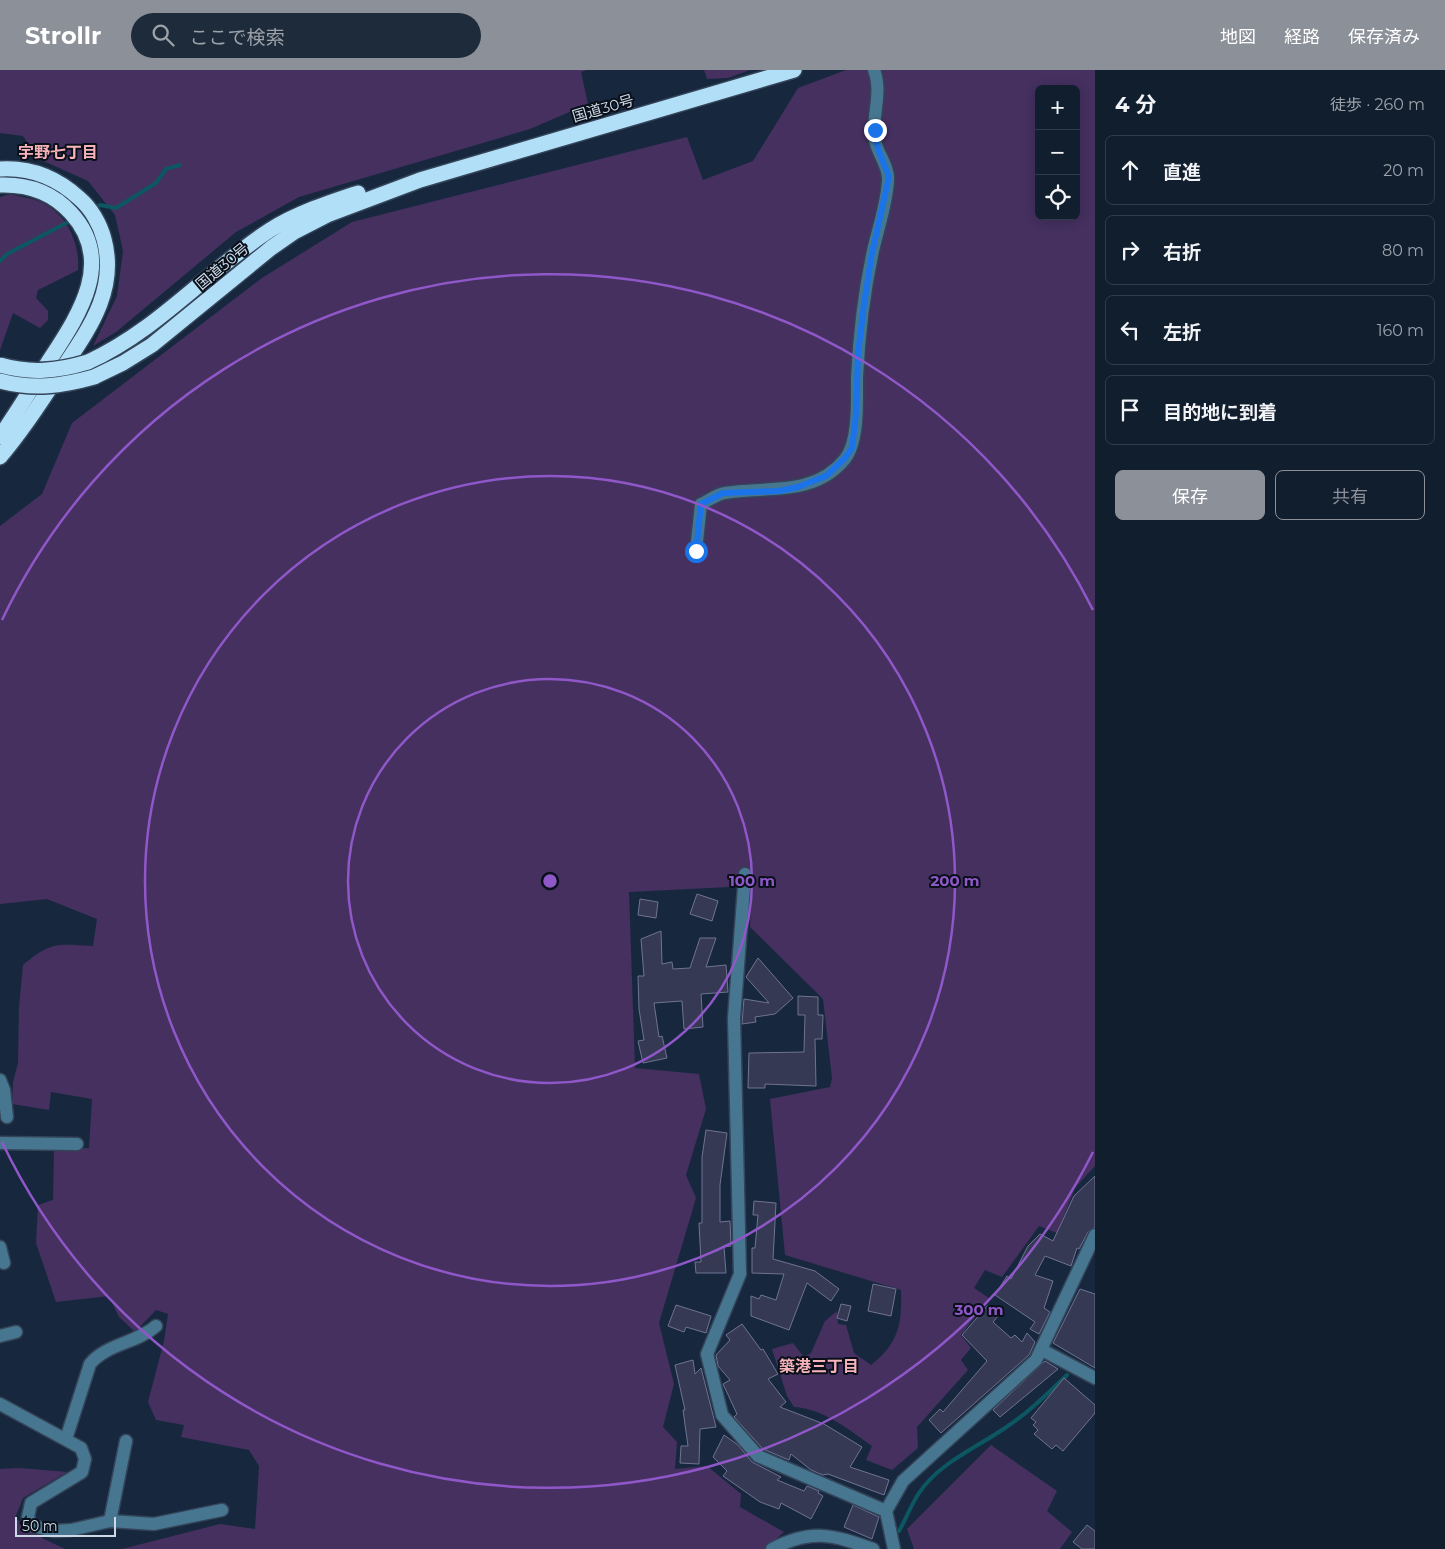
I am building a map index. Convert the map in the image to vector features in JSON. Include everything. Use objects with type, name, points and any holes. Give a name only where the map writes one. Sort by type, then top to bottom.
[{"type":"highway","name":"国道30号","points":[[0,382],[36,388],[72,383],[94,377],[123,363],[152,345],[271,248],[294,232],[326,215],[420,180],[794,70]]},
{"type":"highway","points":[[0,169],[17,168],[37,172],[68,188],[83,201],[94,215],[107,249],[109,269],[107,285],[94,321],[34,415],[0,458]]},
{"type":"highway","name":"国道30号","points":[[0,365],[17,370],[41,372],[88,362],[115,350],[162,318],[247,247],[294,217],[362,192],[420,180]]},
{"type":"highway","points":[[0,185],[34,188],[48,194],[65,206],[79,222],[89,242],[92,259],[92,275],[80,310],[0,437]]},
{"type":"street","points":[[696,551],[701,504],[723,493],[779,491],[798,487],[826,476],[844,459],[852,448],[856,414],[858,354],[864,304],[872,253],[889,177],[875,140],[878,84],[874,70]]},
{"type":"street","points":[[746,874],[734,1018],[740,1274],[707,1354],[722,1415],[758,1456],[886,1511]]},
{"type":"street","points":[[0,1080],[4,1090],[7,1117]]},
{"type":"street","points":[[0,1143],[77,1144]]},
{"type":"street","points":[[894,1549],[886,1511],[903,1481],[1036,1360],[1095,1235]]},
{"type":"street","points":[[0,1247],[4,1263]]},
{"type":"street","points":[[66,1440],[90,1364],[97,1355],[149,1332],[156,1326]]},
{"type":"street","points":[[0,1336],[16,1332]]},
{"type":"street","points":[[1042,1350],[1095,1378]]},
{"type":"street","points":[[0,1404],[81,1448],[85,1459],[82,1472],[31,1503],[28,1517],[32,1526],[54,1531],[71,1530],[110,1521],[154,1524],[222,1510]]},
{"type":"street","points":[[110,1521],[126,1441]]},
{"type":"street","points":[[772,1549],[796,1539],[817,1535],[836,1536],[873,1549]]},
{"type":"shaded area","points":[[0,70],[587,70],[581,72],[588,104],[530,129],[299,197],[236,232],[116,332],[93,346],[117,296],[123,251],[115,215],[88,181],[39,159],[23,136],[0,133]]},
{"type":"shaded area","points":[[704,70],[750,70],[728,78],[707,79]]},
{"type":"shaded area","points":[[846,70],[1095,70],[1095,1166],[1075,1188],[1057,1233],[1039,1226],[1002,1277],[985,1270],[974,1288],[989,1298],[961,1335],[971,1348],[961,1360],[968,1370],[917,1427],[918,1448],[892,1470],[866,1460],[872,1446],[826,1416],[794,1407],[787,1396],[772,1349],[793,1343],[804,1357],[811,1353],[825,1321],[837,1311],[838,1324],[846,1325],[854,1353],[871,1365],[888,1349],[893,1341],[901,1313],[901,1290],[785,1255],[770,1099],[830,1087],[832,1078],[823,999],[750,927],[752,869],[742,869],[729,887],[629,892],[635,1068],[699,1074],[706,1109],[686,1175],[696,1198],[659,1323],[674,1384],[663,1427],[677,1442],[675,1469],[707,1466],[741,1494],[740,1507],[784,1532],[765,1549],[122,1549],[220,1524],[255,1529],[259,1466],[249,1450],[181,1437],[184,1425],[156,1420],[148,1402],[164,1341],[168,1314],[156,1310],[135,1332],[119,1317],[109,1296],[56,1302],[36,1243],[38,1205],[53,1200],[54,1150],[89,1148],[92,1099],[51,1092],[49,1110],[12,1104],[13,1082],[18,1063],[19,1007],[23,965],[41,952],[55,946],[93,946],[97,919],[47,899],[0,904],[0,526],[42,494],[72,423],[262,278],[352,222],[687,137],[703,180],[753,161],[798,88]]},
{"type":"shaded area","points":[[10,194],[34,199],[50,207],[58,214],[70,230],[74,240],[77,250],[78,270],[38,290],[36,298],[48,311],[48,320],[40,328],[13,313],[0,350],[0,197]]},
{"type":"shaded area","points":[[991,1445],[1057,1491],[1047,1511],[1072,1532],[1060,1549],[914,1549],[907,1529]]},
{"type":"shaded area","points":[[20,1468],[67,1472],[23,1498],[15,1518],[44,1539],[65,1549],[0,1549],[0,1469]]},
{"type":"building","points":[[697,894],[718,901],[712,921],[690,914]]},
{"type":"building","points":[[640,899],[658,902],[656,918],[638,915]]},
{"type":"building","points":[[661,931],[662,964],[672,962],[673,969],[690,968],[700,938],[716,938],[706,967],[726,965],[728,992],[701,994],[703,1027],[684,1029],[682,1001],[654,1003],[659,1037],[662,1036],[667,1058],[643,1063],[638,1041],[644,1040],[639,1009],[638,976],[644,976],[641,939]]},
{"type":"building","points":[[758,958],[793,998],[775,1014],[755,1017],[756,1022],[742,1024],[744,999],[769,1003],[746,977]]},
{"type":"building","points":[[798,996],[818,997],[818,1015],[823,1015],[822,1039],[815,1039],[816,1086],[765,1084],[765,1088],[748,1088],[749,1053],[804,1052],[805,1015],[798,1015]]},
{"type":"building","points":[[706,1130],[727,1133],[720,1185],[720,1222],[730,1221],[731,1246],[724,1247],[726,1273],[696,1273],[695,1262],[701,1262],[699,1223],[702,1223],[702,1157]]},
{"type":"building","points":[[1095,1176],[1095,1227],[1088,1232],[1079,1249],[1077,1248],[1071,1266],[1045,1256],[1035,1275],[1053,1281],[1044,1308],[1050,1312],[1039,1334],[1030,1329],[1035,1322],[995,1295],[1007,1276],[1011,1279],[1028,1246],[1040,1234],[1053,1241],[1074,1196]]},
{"type":"building","points":[[754,1201],[776,1203],[773,1259],[815,1271],[839,1289],[831,1301],[807,1283],[789,1330],[751,1316],[751,1296],[759,1299],[761,1295],[776,1300],[784,1274],[752,1273],[752,1248],[755,1248],[758,1215],[753,1215]]},
{"type":"building","points":[[873,1284],[896,1289],[891,1316],[868,1311]]},
{"type":"building","points":[[1080,1289],[1095,1294],[1095,1368],[1053,1343]]},
{"type":"building","points":[[841,1304],[851,1306],[847,1321],[837,1318]]},
{"type":"building","points":[[676,1305],[711,1316],[706,1333],[686,1327],[684,1332],[668,1326]]},
{"type":"building","points":[[988,1305],[998,1316],[993,1322],[1011,1338],[1015,1335],[1022,1342],[1027,1333],[1035,1342],[1029,1355],[941,1433],[929,1420],[940,1409],[943,1412],[987,1361],[962,1335]]},
{"type":"building","points":[[742,1324],[761,1350],[763,1349],[778,1374],[768,1379],[786,1402],[780,1407],[824,1424],[862,1447],[850,1467],[889,1480],[884,1495],[828,1474],[823,1475],[811,1470],[791,1454],[789,1460],[763,1449],[734,1417],[737,1414],[723,1384],[730,1380],[718,1366],[716,1355],[730,1340],[726,1335]]},
{"type":"building","points":[[693,1360],[695,1374],[701,1368],[716,1427],[700,1429],[699,1464],[680,1463],[681,1446],[688,1446],[683,1410],[685,1410],[675,1365]]},
{"type":"building","points":[[1045,1361],[1058,1369],[1000,1417],[993,1410]]},
{"type":"building","points":[[1064,1378],[1095,1405],[1095,1413],[1063,1451],[1056,1445],[1052,1449],[1034,1434],[1038,1430],[1033,1425],[1036,1422],[1031,1418]]},
{"type":"building","points":[[724,1435],[738,1445],[752,1462],[781,1477],[777,1480],[804,1491],[807,1486],[819,1491],[818,1493],[823,1496],[811,1519],[781,1503],[779,1509],[760,1502],[723,1476],[727,1471],[713,1457]]},
{"type":"building","points":[[853,1505],[879,1517],[872,1539],[844,1527]]},
{"type":"building","points":[[1087,1525],[1095,1531],[1095,1549],[1082,1549],[1073,1542]]},
{"type":"waterway","points":[[94,208],[100,205],[116,208],[156,183],[166,169],[180,165]]},
{"type":"waterway","points":[[0,261],[7,254],[72,220]]},
{"type":"waterway","points":[[899,1531],[913,1502],[927,1482],[947,1465],[1013,1422],[1067,1375]]},
{"type":"district","name":"宇野七丁目","points":[[58,152]]},
{"type":"district","name":"築港三丁目","points":[[819,1366]]},
{"type":"route","points":[[696,551],[701,504],[723,493],[779,491],[798,487],[826,476],[844,459],[852,448],[856,414],[858,354],[864,304],[872,253],[889,177],[875,140],[875,130]]}]
